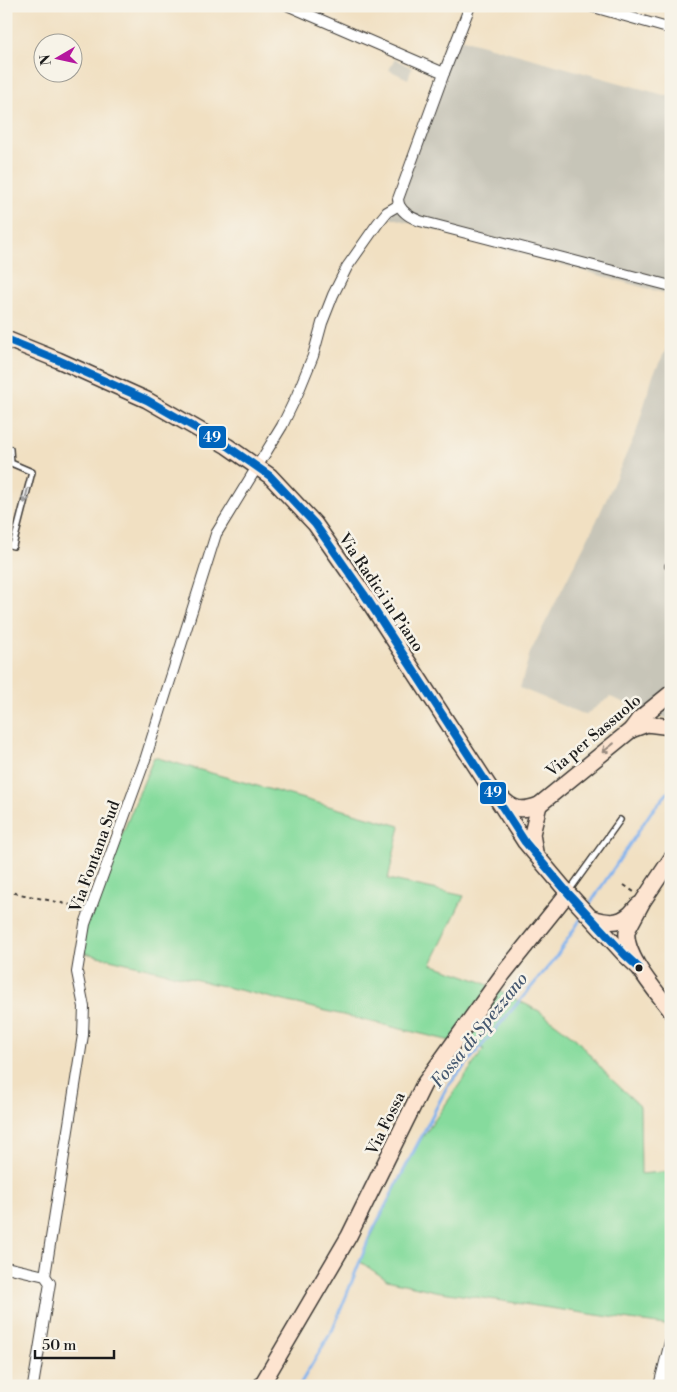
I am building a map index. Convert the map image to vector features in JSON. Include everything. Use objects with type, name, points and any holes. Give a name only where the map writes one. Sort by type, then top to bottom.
[{"type":"street","points":[[289,6],[444,73]]},
{"type":"street","points":[[470,6],[398,199],[402,210],[420,221],[671,286]]},
{"type":"street","points":[[590,6],[664,27],[671,26]]},
{"type":"street","name":"Via Fontana Sud","points":[[32,1386],[50,1283],[45,1276],[83,1035],[84,1007],[77,972],[85,924],[145,760],[216,534],[282,426],[313,356],[322,322],[333,295],[347,267],[378,223],[388,212],[399,205]]},
{"type":"street","name":"Via Radici in Piano","points":[[6,339],[147,400],[227,446],[270,476],[316,524],[364,594],[525,842],[568,893],[597,921],[625,955],[639,968]]},
{"type":"street","name":"Via per Sassuolo","points":[[539,805],[630,730],[639,719],[671,693]]},
{"type":"street","points":[[630,730],[647,724],[671,727]]},
{"type":"street","points":[[488,784],[507,804],[517,809],[527,809],[539,805]]},
{"type":"street","points":[[535,854],[532,834],[539,805]]},
{"type":"street","points":[[669,1009],[639,968],[630,951],[627,936],[643,901],[671,859]]},
{"type":"street","name":"Via Fossa","points":[[262,1386],[349,1236],[424,1084],[503,974],[568,893]]},
{"type":"street","points":[[597,921],[611,923],[618,921],[643,901]]},
{"type":"street","points":[[6,1267],[45,1276]]},
{"type":"street","points":[[659,1386],[671,1338]]},
{"type":"lane","points":[[6,446],[10,448],[11,463],[32,472],[13,546],[6,544]]},
{"type":"lane","points":[[568,893],[620,820]]},
{"type":"path","points":[[6,891],[90,909]]},
{"type":"shaded area","points":[[451,36],[671,97],[671,295],[389,217]]},
{"type":"shaded area","points":[[395,59],[412,68],[408,79],[389,70]]},
{"type":"shaded area","points":[[671,340],[671,720],[610,697],[585,715],[520,688],[530,653],[597,520],[637,430],[653,375]]},
{"type":"green space","points":[[154,757],[400,826],[388,879],[464,896],[431,964],[480,981],[539,1011],[576,1039],[609,1077],[640,1106],[641,1174],[671,1171],[671,1326],[435,1291],[387,1280],[359,1261],[416,1147],[484,1049],[81,952],[86,922]]},
{"type":"waterway","name":"Fossa di Spezzano","points":[[588,907],[651,812],[671,789]]},
{"type":"waterway","name":"Fossa di Spezzano","points":[[299,1386],[333,1329],[370,1236],[447,1087],[554,960],[582,917]]},
{"type":"transit line","name":"49","points":[[6,339],[147,400],[227,446],[270,476],[315,524],[364,594],[525,842],[568,893],[639,968]]}]
